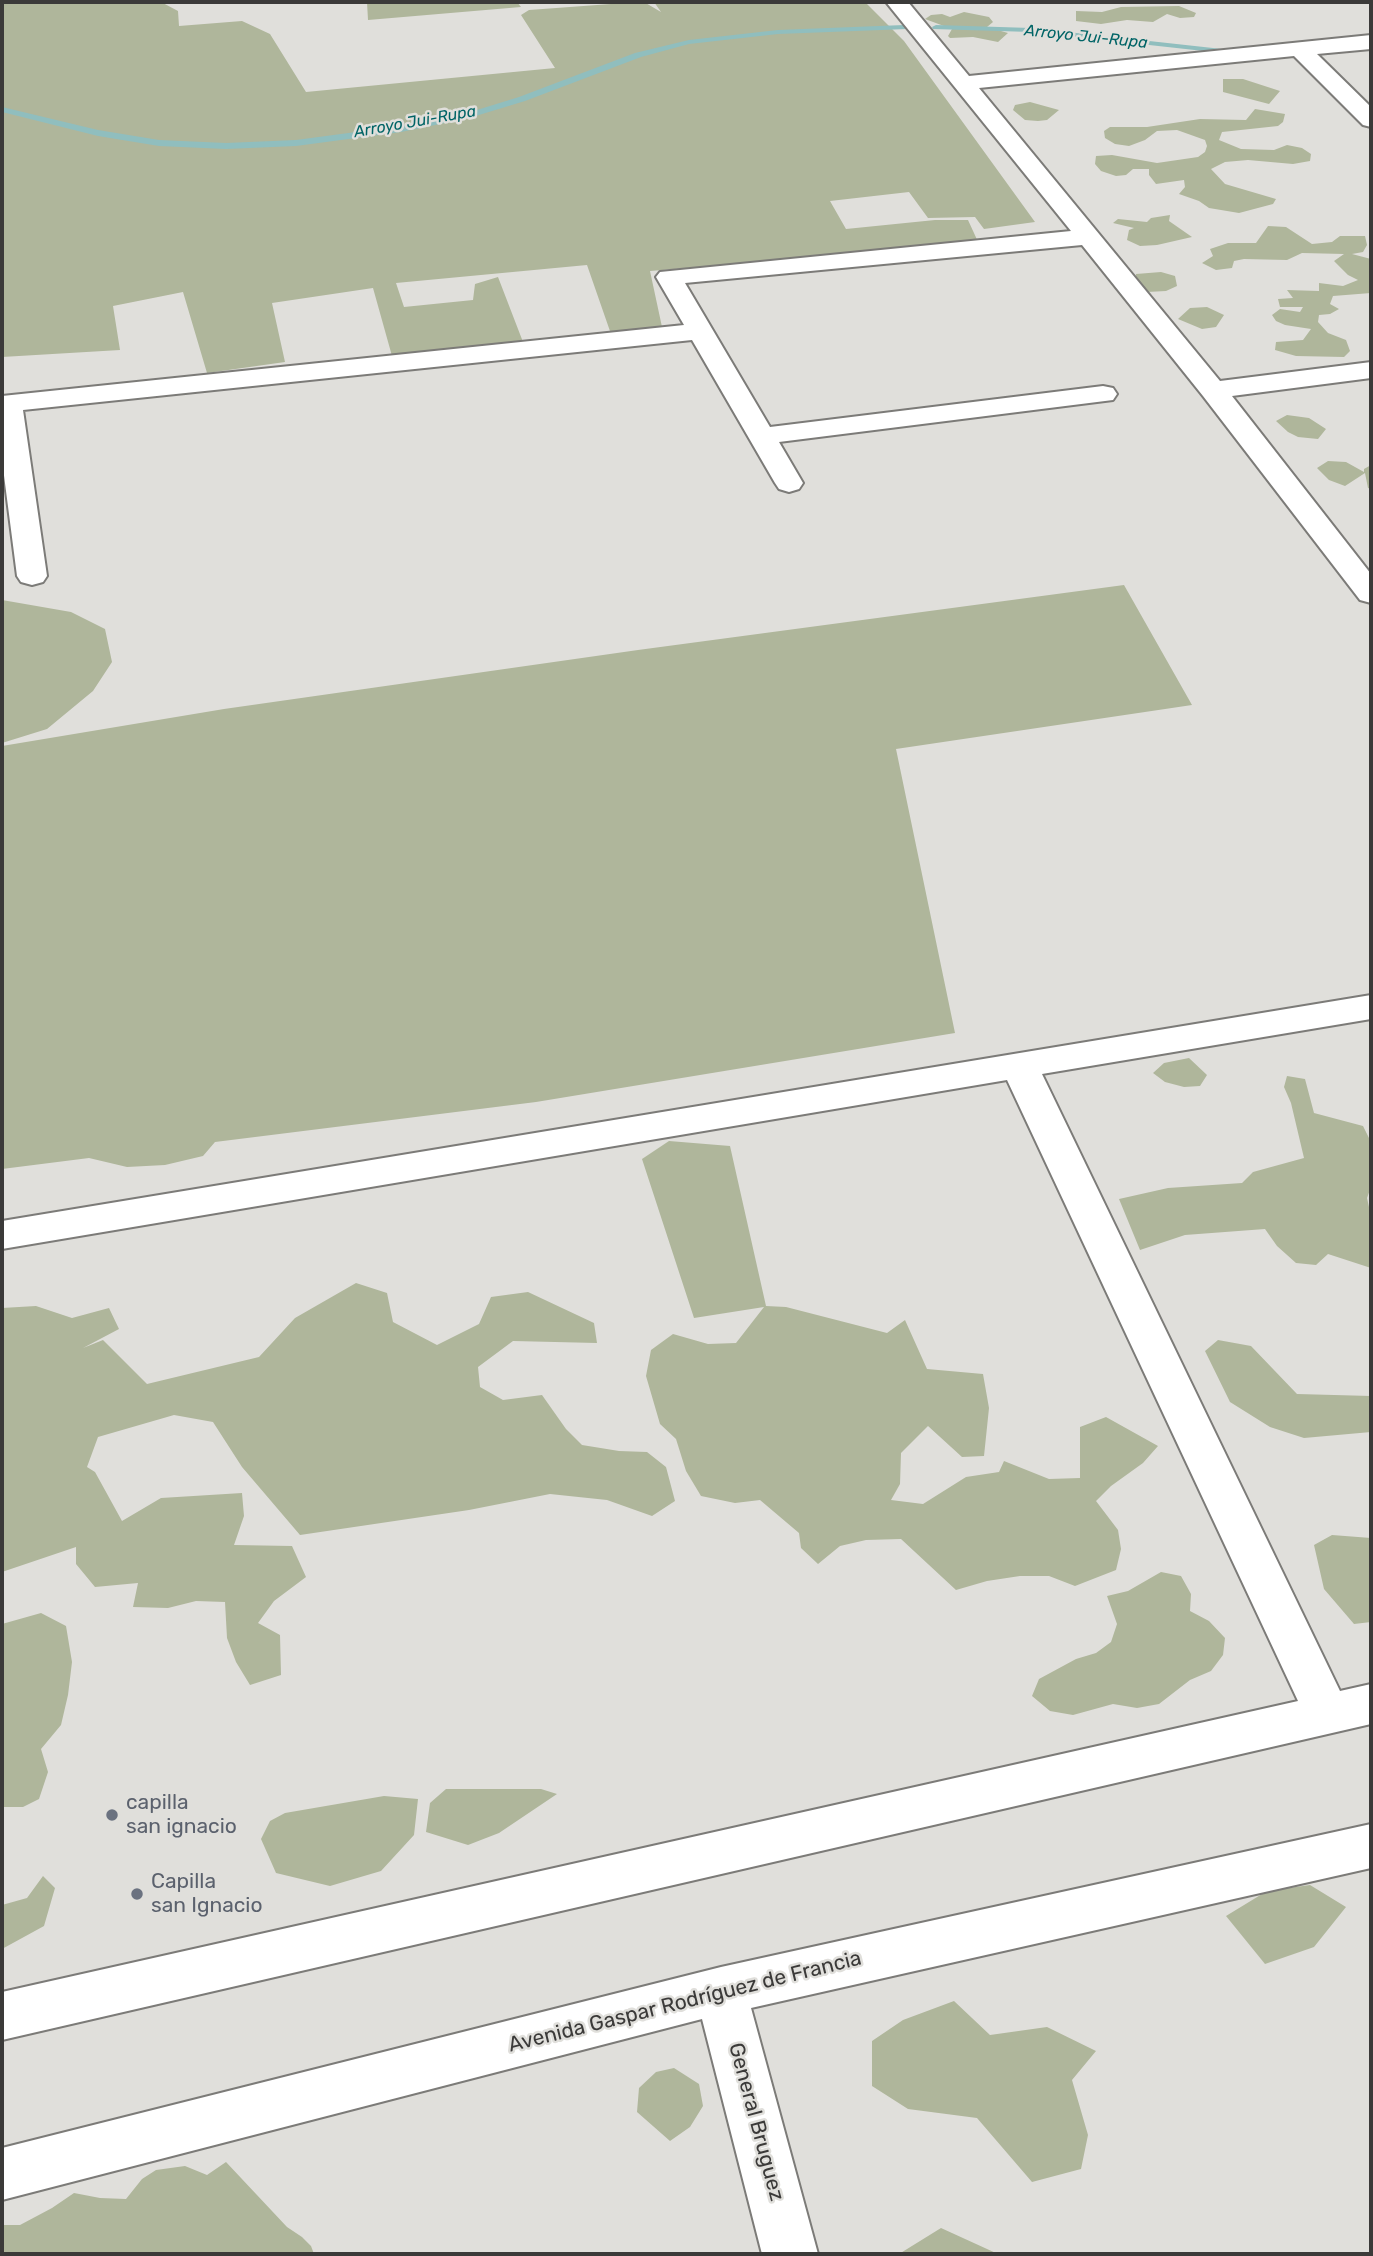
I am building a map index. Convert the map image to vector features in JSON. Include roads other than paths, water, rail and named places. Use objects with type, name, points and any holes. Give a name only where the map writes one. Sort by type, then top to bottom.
[{"type":"street","points":[[897,2],[1213,390],[1371,594]]},
{"type":"street","points":[[963,83],[1371,42]]},
{"type":"street","points":[[1298,49],[1371,120]]},
{"type":"street","points":[[789,483],[669,277],[1088,237]]},
{"type":"street","points":[[32,576],[5,404],[701,331]]},
{"type":"street","points":[[1213,390],[1371,370]]},
{"type":"street","points":[[762,436],[1103,394]]},
{"type":"street","points":[[2,1236],[1371,1007]]},
{"type":"street","points":[[2,2016],[1349,1708],[1018,1064]]},
{"type":"street","name":"Avenida Gaspar Rodríguez de Francia","points":[[2,2174],[721,1991],[1371,1846]]},
{"type":"street","name":"General Bruguez","points":[[721,1991],[790,2254]]},
{"type":"waterway","name":"Arroyo Jui-Rupa","points":[[2,110],[98,133],[159,143],[226,146],[296,143],[401,129],[466,116],[522,99],[638,55],[689,42],[778,32],[904,27]]},
{"type":"waterway","name":"Arroyo Jui-Rupa","points":[[936,27],[1031,30],[1231,52]]},
{"type":"place","name":"capilla san ignacio","points":[[112,1815]]},
{"type":"place","name":"Capilla san Ignacio","points":[[137,1894]]}]
